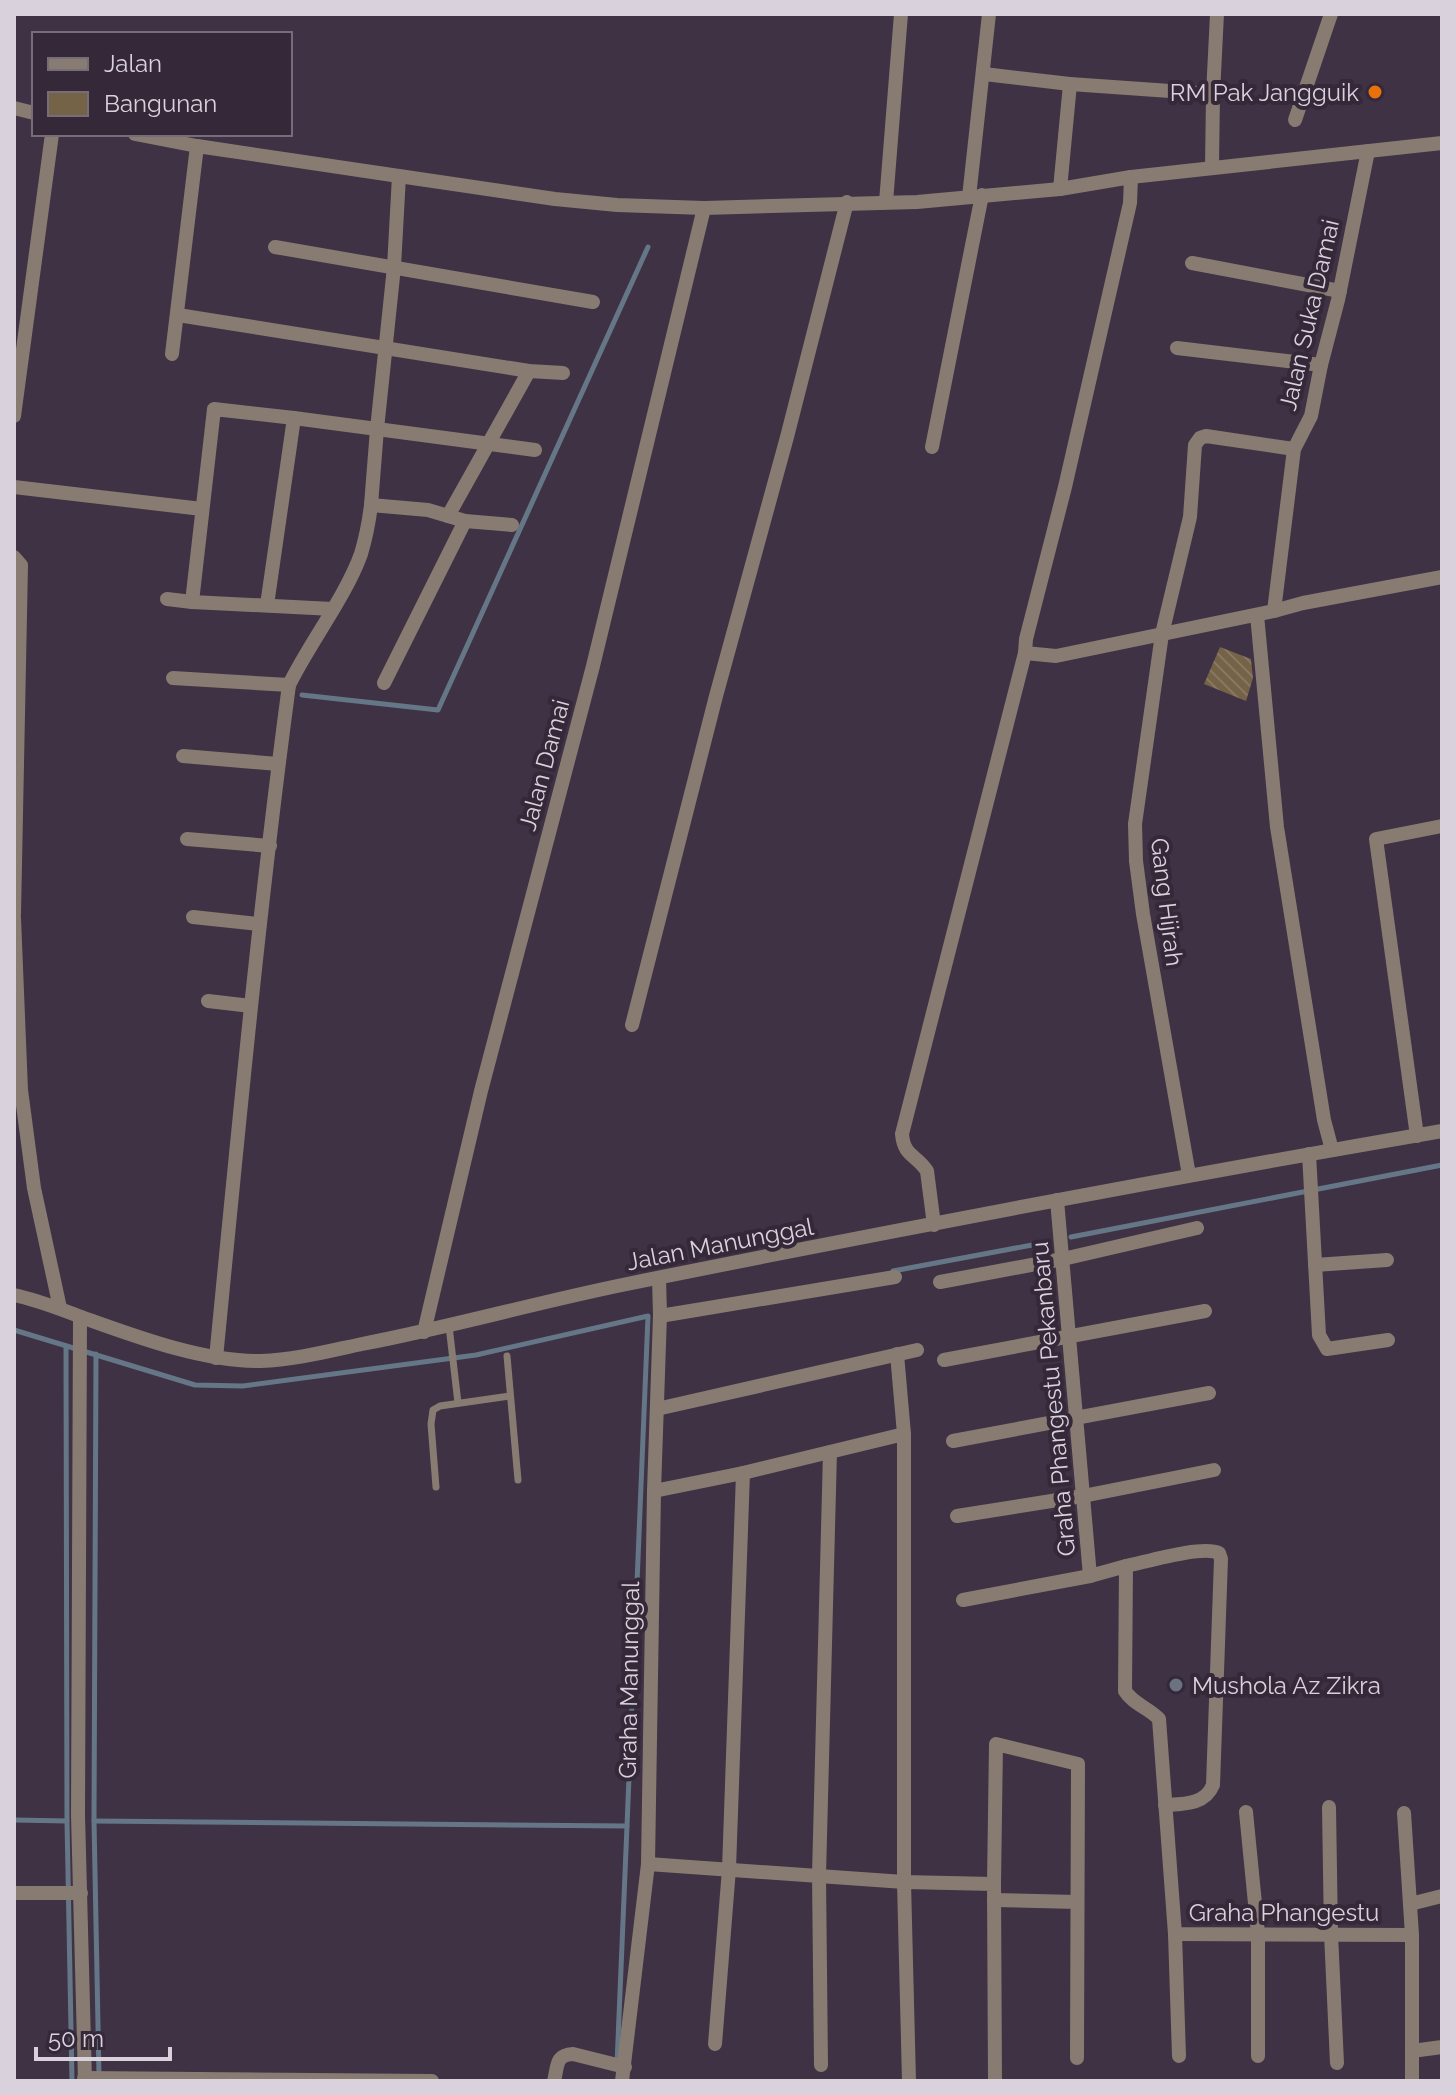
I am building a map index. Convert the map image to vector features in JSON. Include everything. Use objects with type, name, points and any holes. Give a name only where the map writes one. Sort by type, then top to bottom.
[{"type":"street","points":[[886,202],[901,14]]},
{"type":"street","points":[[932,447],[976,196],[989,14]]},
{"type":"street","points":[[1212,167],[1217,14]]},
{"type":"street","points":[[1295,120],[1331,14]]},
{"type":"street","points":[[984,74],[1070,84],[1213,94]]},
{"type":"street","points":[[1060,189],[1070,84]]},
{"type":"street","points":[[14,416],[52,136]]},
{"type":"street","points":[[145,136],[555,199],[704,208],[886,202],[1060,189],[1212,167],[1442,143]]},
{"type":"street","points":[[172,354],[197,146]]},
{"type":"street","name":"Jalan Suka Damai","points":[[1274,611],[1294,449],[1311,416],[1368,151]]},
{"type":"street","points":[[216,1358],[259,924],[289,685],[360,557],[368,532],[394,267],[399,176]]},
{"type":"street","points":[[934,1225],[927,1171],[905,1151],[902,1134],[1065,487],[1130,203],[1131,177]]},
{"type":"street","points":[[632,1025],[847,202]]},
{"type":"street","name":"Jalan Damai","points":[[424,1332],[481,1091],[593,666],[704,208]]},
{"type":"street","points":[[275,247],[593,302]]},
{"type":"street","points":[[1192,263],[1340,291]]},
{"type":"street","points":[[178,315],[529,371],[563,373]]},
{"type":"street","points":[[1177,348],[1321,365]]},
{"type":"street","points":[[448,516],[529,371]]},
{"type":"street","points":[[192,602],[214,409],[535,450]]},
{"type":"street","points":[[267,605],[294,418]]},
{"type":"street","name":"Gang Hijrah","points":[[1189,1175],[1136,861],[1135,824],[1162,634],[1190,517],[1195,445],[1206,436],[1294,449]]},
{"type":"street","points":[[14,487],[202,509]]},
{"type":"street","points":[[371,505],[428,510],[465,521],[512,525]]},
{"type":"street","points":[[384,683],[465,521]]},
{"type":"street","points":[[14,557],[21,565],[14,916],[21,1090],[34,1188],[60,1308]]},
{"type":"street","points":[[1025,653],[1056,656],[1442,577]]},
{"type":"street","points":[[167,599],[333,609]]},
{"type":"street","points":[[1257,615],[1277,827],[1324,1120],[1332,1150]]},
{"type":"street","points":[[173,678],[289,685]]},
{"type":"street","points":[[183,756],[278,764]]},
{"type":"street","points":[[1417,1136],[1376,839],[1442,826]]},
{"type":"street","points":[[187,839],[270,846]]},
{"type":"street","points":[[193,917],[259,924]]},
{"type":"street","points":[[208,1001],[251,1006]]},
{"type":"street","name":"Jalan Manunggal","points":[[14,1295],[148,1340],[216,1358],[261,1361],[450,1329],[557,1299],[1057,1200],[1442,1131]]},
{"type":"street","points":[[1309,1154],[1319,1335],[1327,1349],[1388,1340]]},
{"type":"street","name":"Graha Phangestu Pekanbaru","points":[[1057,1200],[1090,1576],[1202,1550],[1216,1551],[1221,1559],[1213,1785],[1209,1795],[1203,1799],[1181,1805],[1165,1805]]},
{"type":"street","points":[[940,1282],[1197,1228]]},
{"type":"street","points":[[1315,1265],[1387,1260]]},
{"type":"street","points":[[660,1315],[895,1277]]},
{"type":"street","name":"Graha Manunggal","points":[[624,2074],[648,1864],[659,1280]]},
{"type":"street","points":[[944,1360],[1205,1311]]},
{"type":"street","points":[[80,1319],[78,1815],[86,2079],[432,2081]]},
{"type":"street","points":[[657,1409],[917,1350]]},
{"type":"street","points":[[897,1354],[904,1434],[904,1882],[909,2081]]},
{"type":"street","points":[[953,1441],[1209,1393]]},
{"type":"street","points":[[654,1491],[904,1434]]},
{"type":"street","points":[[821,2065],[819,1875],[830,1452]]},
{"type":"street","points":[[957,1516],[1083,1496],[1214,1470]]},
{"type":"street","points":[[715,2044],[729,1869],[743,1473]]},
{"type":"street","name":"Graha Phangestu","points":[[1126,1566],[1125,1691],[1159,1719],[1175,1934],[1412,1935],[1412,2081]]},
{"type":"street","points":[[963,1600],[1090,1576]]},
{"type":"street","points":[[995,2081],[996,1744],[1078,1764],[1077,2058]]},
{"type":"street","points":[[1329,1807],[1337,2063]]},
{"type":"street","points":[[1246,1812],[1258,1934],[1258,2056]]},
{"type":"street","points":[[1404,1813],[1412,1935]]},
{"type":"street","points":[[648,1864],[904,1882],[994,1884]]},
{"type":"street","points":[[14,1893],[81,1893]]},
{"type":"street","points":[[1410,1904],[1442,1896]]},
{"type":"street","points":[[994,1900],[1077,1902]]},
{"type":"street","points":[[1175,1934],[1179,2056]]},
{"type":"street","points":[[1412,2051],[1442,2047]]},
{"type":"street","points":[[554,2081],[559,2059],[566,2054],[624,2074]]},
{"type":"lane","points":[[450,1329],[458,1403]]},
{"type":"lane","points":[[507,1356],[518,1480]]},
{"type":"lane","points":[[436,1487],[433,1410],[440,1406],[510,1396]]},
{"type":"building","points":[[1220,647],[1251,659],[1253,678],[1246,701],[1204,684]]},
{"type":"waterway","points":[[302,695],[438,710],[648,247]]},
{"type":"waterway","points":[[1071,1237],[1442,1165]]},
{"type":"waterway","points":[[893,1271],[1043,1243]]},
{"type":"waterway","points":[[14,1330],[195,1385],[243,1386],[476,1355],[648,1316],[627,1826],[94,1821]]},
{"type":"waterway","points":[[66,1346],[67,1821],[72,2081]]},
{"type":"waterway","points":[[96,1354],[94,1821],[99,2076]]},
{"type":"waterway","points":[[14,1820],[67,1821]]},
{"type":"waterway","points":[[617,2064],[627,1826]]},
{"type":"place","name":"RM Pak Jangguik","points":[[1375,92]]},
{"type":"place","name":"Mushola Az Zikra","points":[[1176,1685]]}]
